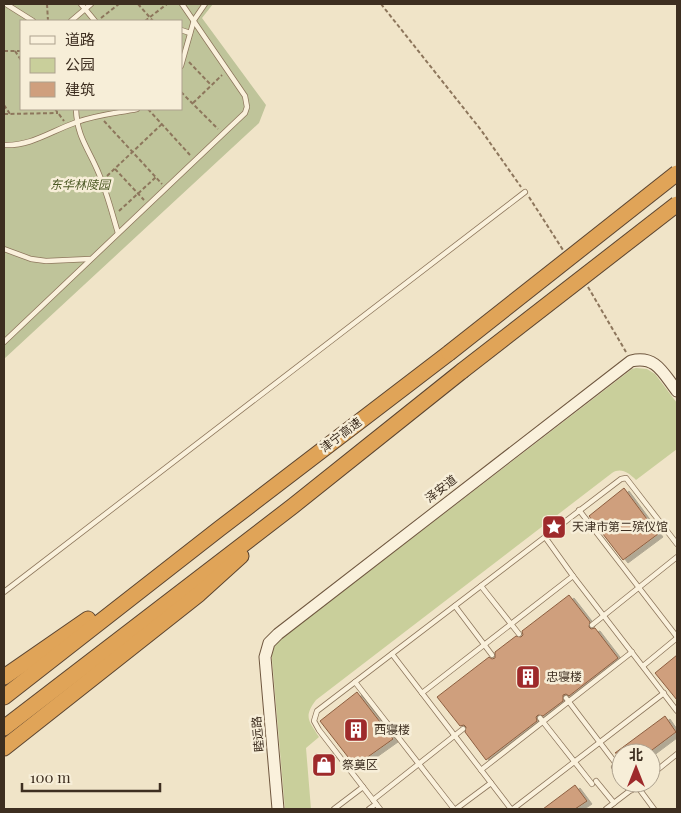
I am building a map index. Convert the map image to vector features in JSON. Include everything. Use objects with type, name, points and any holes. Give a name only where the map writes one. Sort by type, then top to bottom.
[{"type":"highway","name":"津宁高速","points":[[4,697],[449,353],[677,173]]},
{"type":"highway","name":"津宁高速","points":[[4,728],[293,506],[462,371],[677,204]]},
{"type":"highway","points":[[4,748],[199,594],[293,506]]},
{"type":"highway","points":[[4,677],[219,529]]},
{"type":"street","points":[[630,361],[647,360],[654,362],[677,391]]},
{"type":"street","name":"泽安道","points":[[265,656],[269,643],[278,634],[630,361]]},
{"type":"street","name":"睦远路","points":[[265,656],[278,809]]},
{"type":"lane","points":[[6,4],[31,20]]},
{"type":"lane","points":[[81,4],[96,20]]},
{"type":"lane","points":[[72,20],[91,4]]},
{"type":"lane","points":[[4,342],[242,117],[247,108],[245,96],[182,4]]},
{"type":"lane","points":[[182,63],[194,20],[204,4]]},
{"type":"lane","points":[[182,30],[190,33]]},
{"type":"lane","points":[[76,110],[76,122],[80,136],[102,181],[118,234]]},
{"type":"lane","points":[[4,145],[24,144],[52,134],[76,122],[132,110]]},
{"type":"lane","points":[[4,592],[525,192]]},
{"type":"lane","points":[[4,249],[31,259],[46,261],[91,259]]},
{"type":"lane","points":[[380,809],[319,730],[314,721],[317,712],[578,510],[621,479],[626,478],[677,544]]},
{"type":"lane","points":[[578,510],[677,638],[643,666]]},
{"type":"lane","points":[[545,537],[603,616],[677,711]]},
{"type":"lane","points":[[592,625],[677,557]]},
{"type":"lane","points":[[422,693],[573,576]]},
{"type":"lane","points":[[481,586],[518,634]]},
{"type":"lane","points":[[455,606],[492,655]]},
{"type":"lane","points":[[481,770],[542,720],[632,652]]},
{"type":"lane","points":[[392,654],[512,809],[664,693]]},
{"type":"lane","points":[[355,682],[455,809],[491,783]]},
{"type":"lane","points":[[568,700],[611,760]]},
{"type":"lane","points":[[542,720],[575,762],[594,782],[611,807],[628,793]]},
{"type":"lane","points":[[369,809],[374,802],[419,763],[463,729]]},
{"type":"lane","points":[[661,767],[677,754]]},
{"type":"lane","points":[[334,809],[363,787]]},
{"type":"lane","points":[[644,793],[654,809]]},
{"type":"path","points":[[46,4],[48,20]]},
{"type":"path","points":[[98,20],[119,4]]},
{"type":"path","points":[[138,4],[150,18]]},
{"type":"path","points":[[147,20],[167,4]]},
{"type":"path","points":[[381,4],[481,130],[566,254]]},
{"type":"path","points":[[4,51],[20,51]]},
{"type":"path","points":[[15,51],[20,58]]},
{"type":"path","points":[[184,56],[211,85]]},
{"type":"path","points":[[193,103],[227,70]]},
{"type":"path","points":[[182,93],[223,135]]},
{"type":"path","points":[[4,105],[10,114]]},
{"type":"path","points":[[56,110],[67,126]]},
{"type":"path","points":[[149,110],[195,161]]},
{"type":"path","points":[[4,114],[58,113]]},
{"type":"path","points":[[99,116],[166,188]]},
{"type":"path","points":[[102,181],[162,124]]},
{"type":"path","points":[[115,169],[148,205]]},
{"type":"path","points":[[118,213],[156,178]]},
{"type":"path","points":[[587,286],[630,361]]},
{"type":"green space","name":"东华林陵园","points":[[4,4],[213,4],[202,18],[266,105],[259,123],[4,359]]},
{"type":"green space","points":[[632,369],[647,369],[655,374],[677,403],[677,449],[636,480],[628,473],[622,471],[612,473],[316,700],[310,711],[309,719],[319,737],[306,748],[311,809],[285,809],[272,659],[276,643]]},
{"type":"building","points":[[624,488],[658,534],[623,560],[589,516]]},
{"type":"building","name":"忠寝楼","points":[[569,595],[590,622],[589,627],[591,629],[595,628],[618,658],[569,696],[563,695],[563,701],[543,716],[538,715],[536,717],[537,721],[486,760],[465,732],[466,727],[464,725],[460,726],[437,697],[489,657],[495,658],[495,652],[516,636],[521,637],[523,635],[522,631]]},
{"type":"building","points":[[677,655],[677,700],[655,673]]},
{"type":"building","name":"西寝楼","points":[[357,692],[393,739],[355,766],[320,721]]},
{"type":"building","points":[[665,716],[676,732],[661,743],[629,743]]},
{"type":"building","points":[[575,785],[587,801],[575,809],[543,809]]},
{"type":"place","name":"天津市第二殡仪馆","points":[[554,527]]},
{"type":"place","name":"忠寝楼","points":[[528,677]]},
{"type":"place","name":"西寝楼","points":[[356,730]]},
{"type":"place","name":"祭奠区","points":[[324,765]]}]
